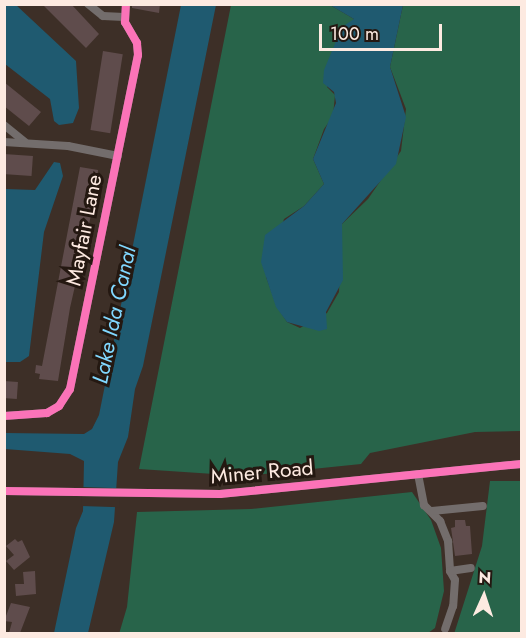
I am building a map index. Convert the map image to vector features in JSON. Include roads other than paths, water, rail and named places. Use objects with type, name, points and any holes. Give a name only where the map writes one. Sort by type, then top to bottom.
[{"type":"street","points":[[88,4],[103,16],[124,17],[126,4]]},
{"type":"street","name":"Mayfair Lane","points":[[4,416],[48,413],[59,406],[70,389],[138,49],[124,17]]},
{"type":"street","points":[[4,126],[26,142]]},
{"type":"street","points":[[4,142],[26,142],[118,156]]},
{"type":"street","name":"Miner Road","points":[[4,491],[121,495],[243,493],[522,464]]},
{"type":"street","points":[[418,474],[424,506],[432,511],[448,541],[454,589],[445,629]]},
{"type":"street","points":[[432,511],[483,506]]},
{"type":"street","points":[[450,571],[471,568]]},
{"type":"water","points":[[4,5],[16,5],[76,61],[79,108],[73,123],[59,125],[54,121],[50,99],[5,64]]},
{"type":"water","points":[[181,5],[216,5],[143,366],[135,389],[128,437],[118,462],[114,522],[88,633],[54,633],[76,528],[83,511],[84,461],[70,454],[5,449],[5,433],[84,434],[92,429],[99,415]]},
{"type":"water","points":[[330,5],[403,5],[390,67],[406,117],[396,164],[342,224],[343,280],[326,312],[327,329],[319,331],[287,322],[276,307],[261,262],[265,235],[304,206],[324,184],[313,159],[336,103],[334,92],[323,83],[324,70],[342,27],[354,19]]},
{"type":"water","points":[[54,162],[60,163],[63,176],[44,232],[29,356],[20,362],[5,362],[5,189],[35,190]]},
{"type":"water label","name":"Lake Ida Canal","points":[[114,315]]}]
